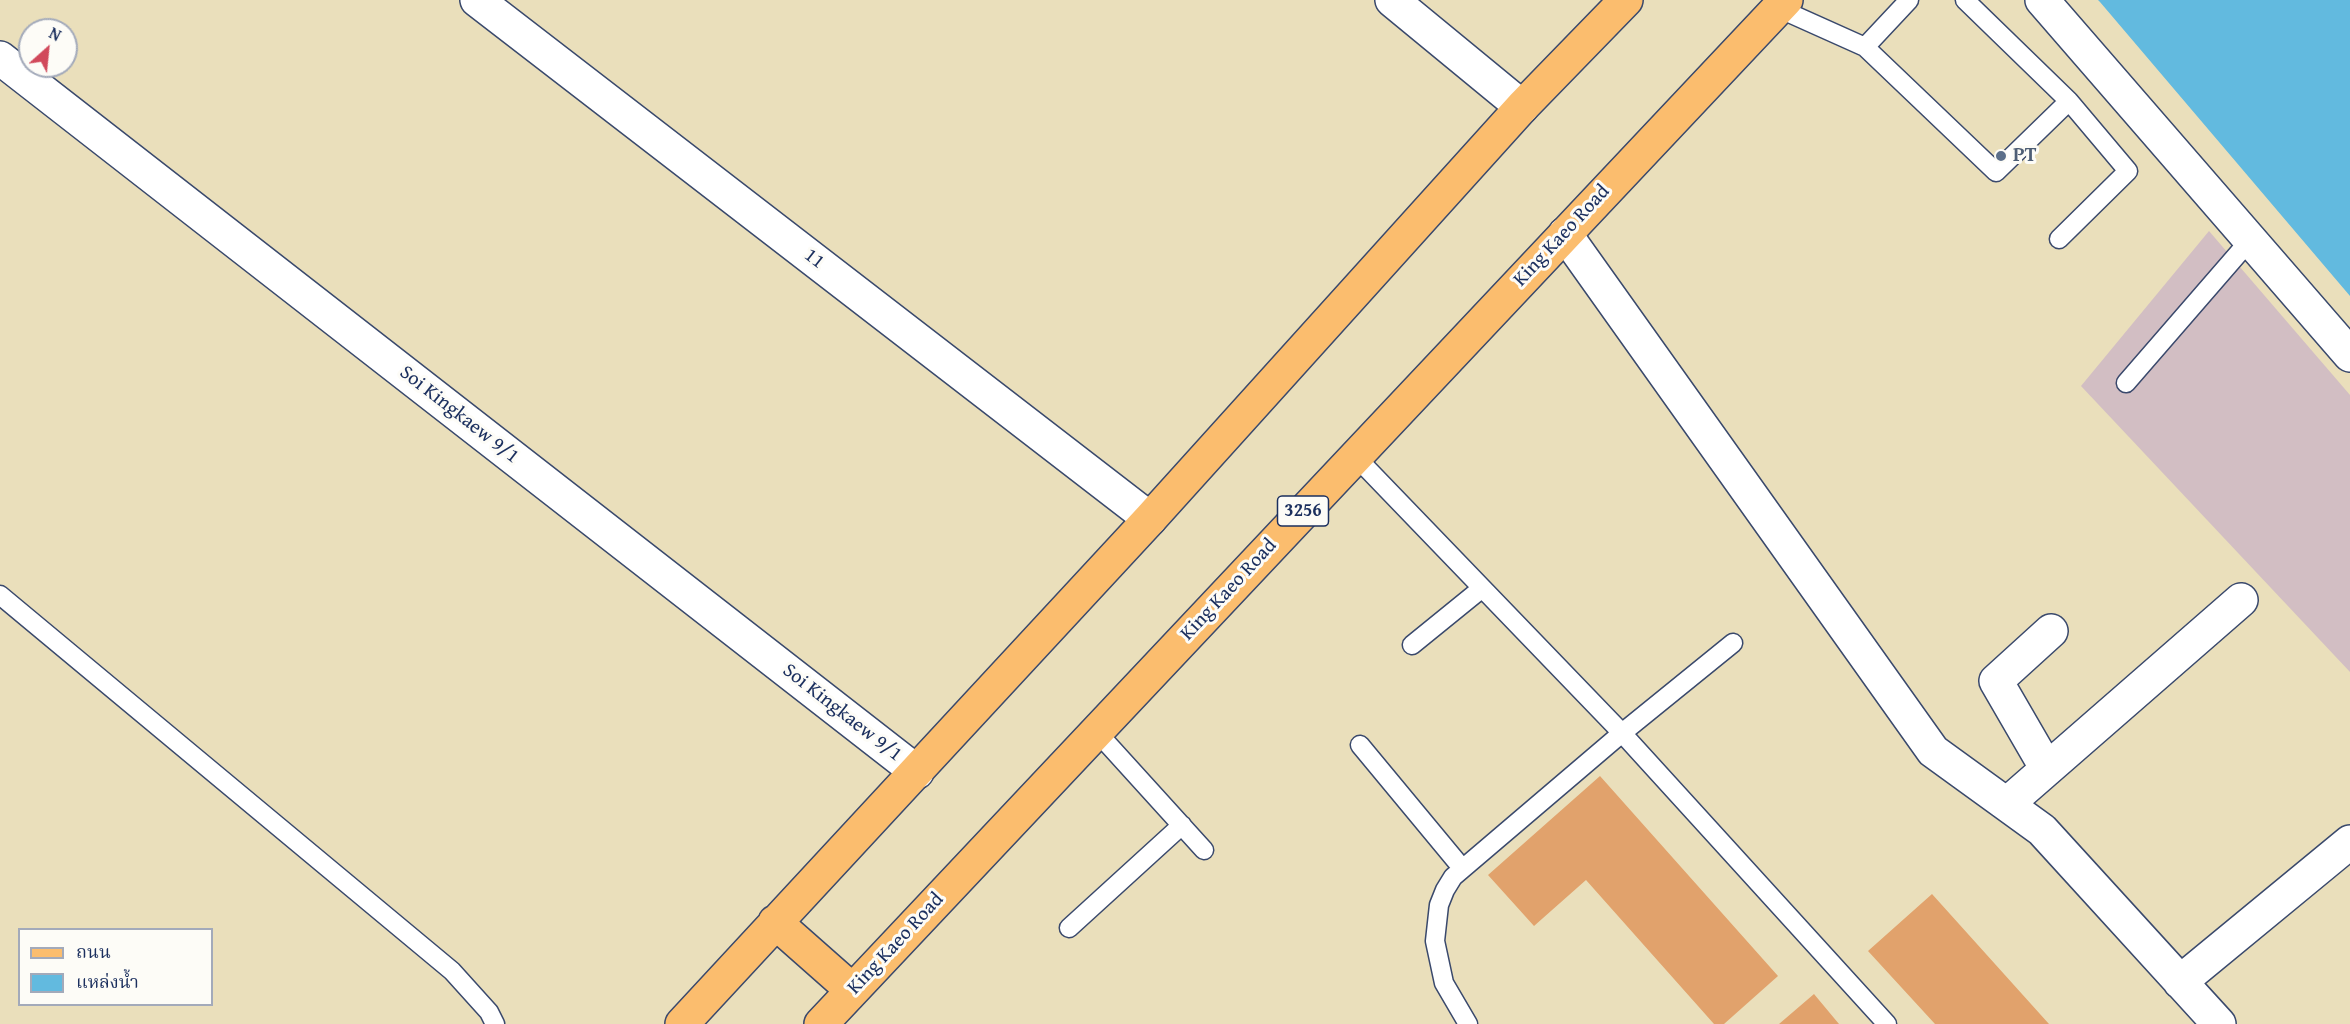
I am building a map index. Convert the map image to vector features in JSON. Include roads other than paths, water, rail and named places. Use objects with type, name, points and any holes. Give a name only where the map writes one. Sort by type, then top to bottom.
[{"type":"main road","points":[[682,1024],[1150,519],[1522,107],[1626,0]]},
{"type":"main road","name":"King Kaeo Road","points":[[821,1024],[1782,4]]},
{"type":"main road","points":[[775,922],[852,990]]},
{"type":"street","name":"11","points":[[477,0],[1150,519]]},
{"type":"street","points":[[1392,0],[1522,107]]},
{"type":"street","points":[[2042,0],[2350,355]]},
{"type":"street","name":"Soi Kingkaew 9/1","points":[[0,58],[917,772]]},
{"type":"street","points":[[1565,234],[1933,750],[2042,830],[2219,1024]]},
{"type":"street","points":[[2007,804],[2241,600]]},
{"type":"street","points":[[2047,769],[1996,681],[2051,631]]},
{"type":"street","points":[[2180,982],[2350,842]]},
{"type":"lane","points":[[1865,47],[1908,0]]},
{"type":"lane","points":[[1965,0],[2069,101],[2128,171],[2059,239]]},
{"type":"lane","points":[[1782,4],[1865,47],[1996,172],[2069,101]]},
{"type":"lane","points":[[2126,382],[2250,240]]},
{"type":"lane","points":[[1355,456],[1622,734],[1887,1024]]},
{"type":"lane","points":[[1412,645],[1481,589]]},
{"type":"lane","points":[[0,596],[452,971],[489,1012],[495,1024]]},
{"type":"lane","points":[[1468,1024],[1444,983],[1435,941],[1439,905],[1444,890],[1462,868],[1733,643]]},
{"type":"lane","points":[[1096,731],[1204,850]]},
{"type":"lane","points":[[1360,745],[1462,868]]},
{"type":"lane","points":[[1069,928],[1182,825]]},
{"type":"water","points":[[2098,0],[2350,0],[2350,296],[2100,2]]},
{"type":"place","name":"PT","points":[[2001,156]]}]
